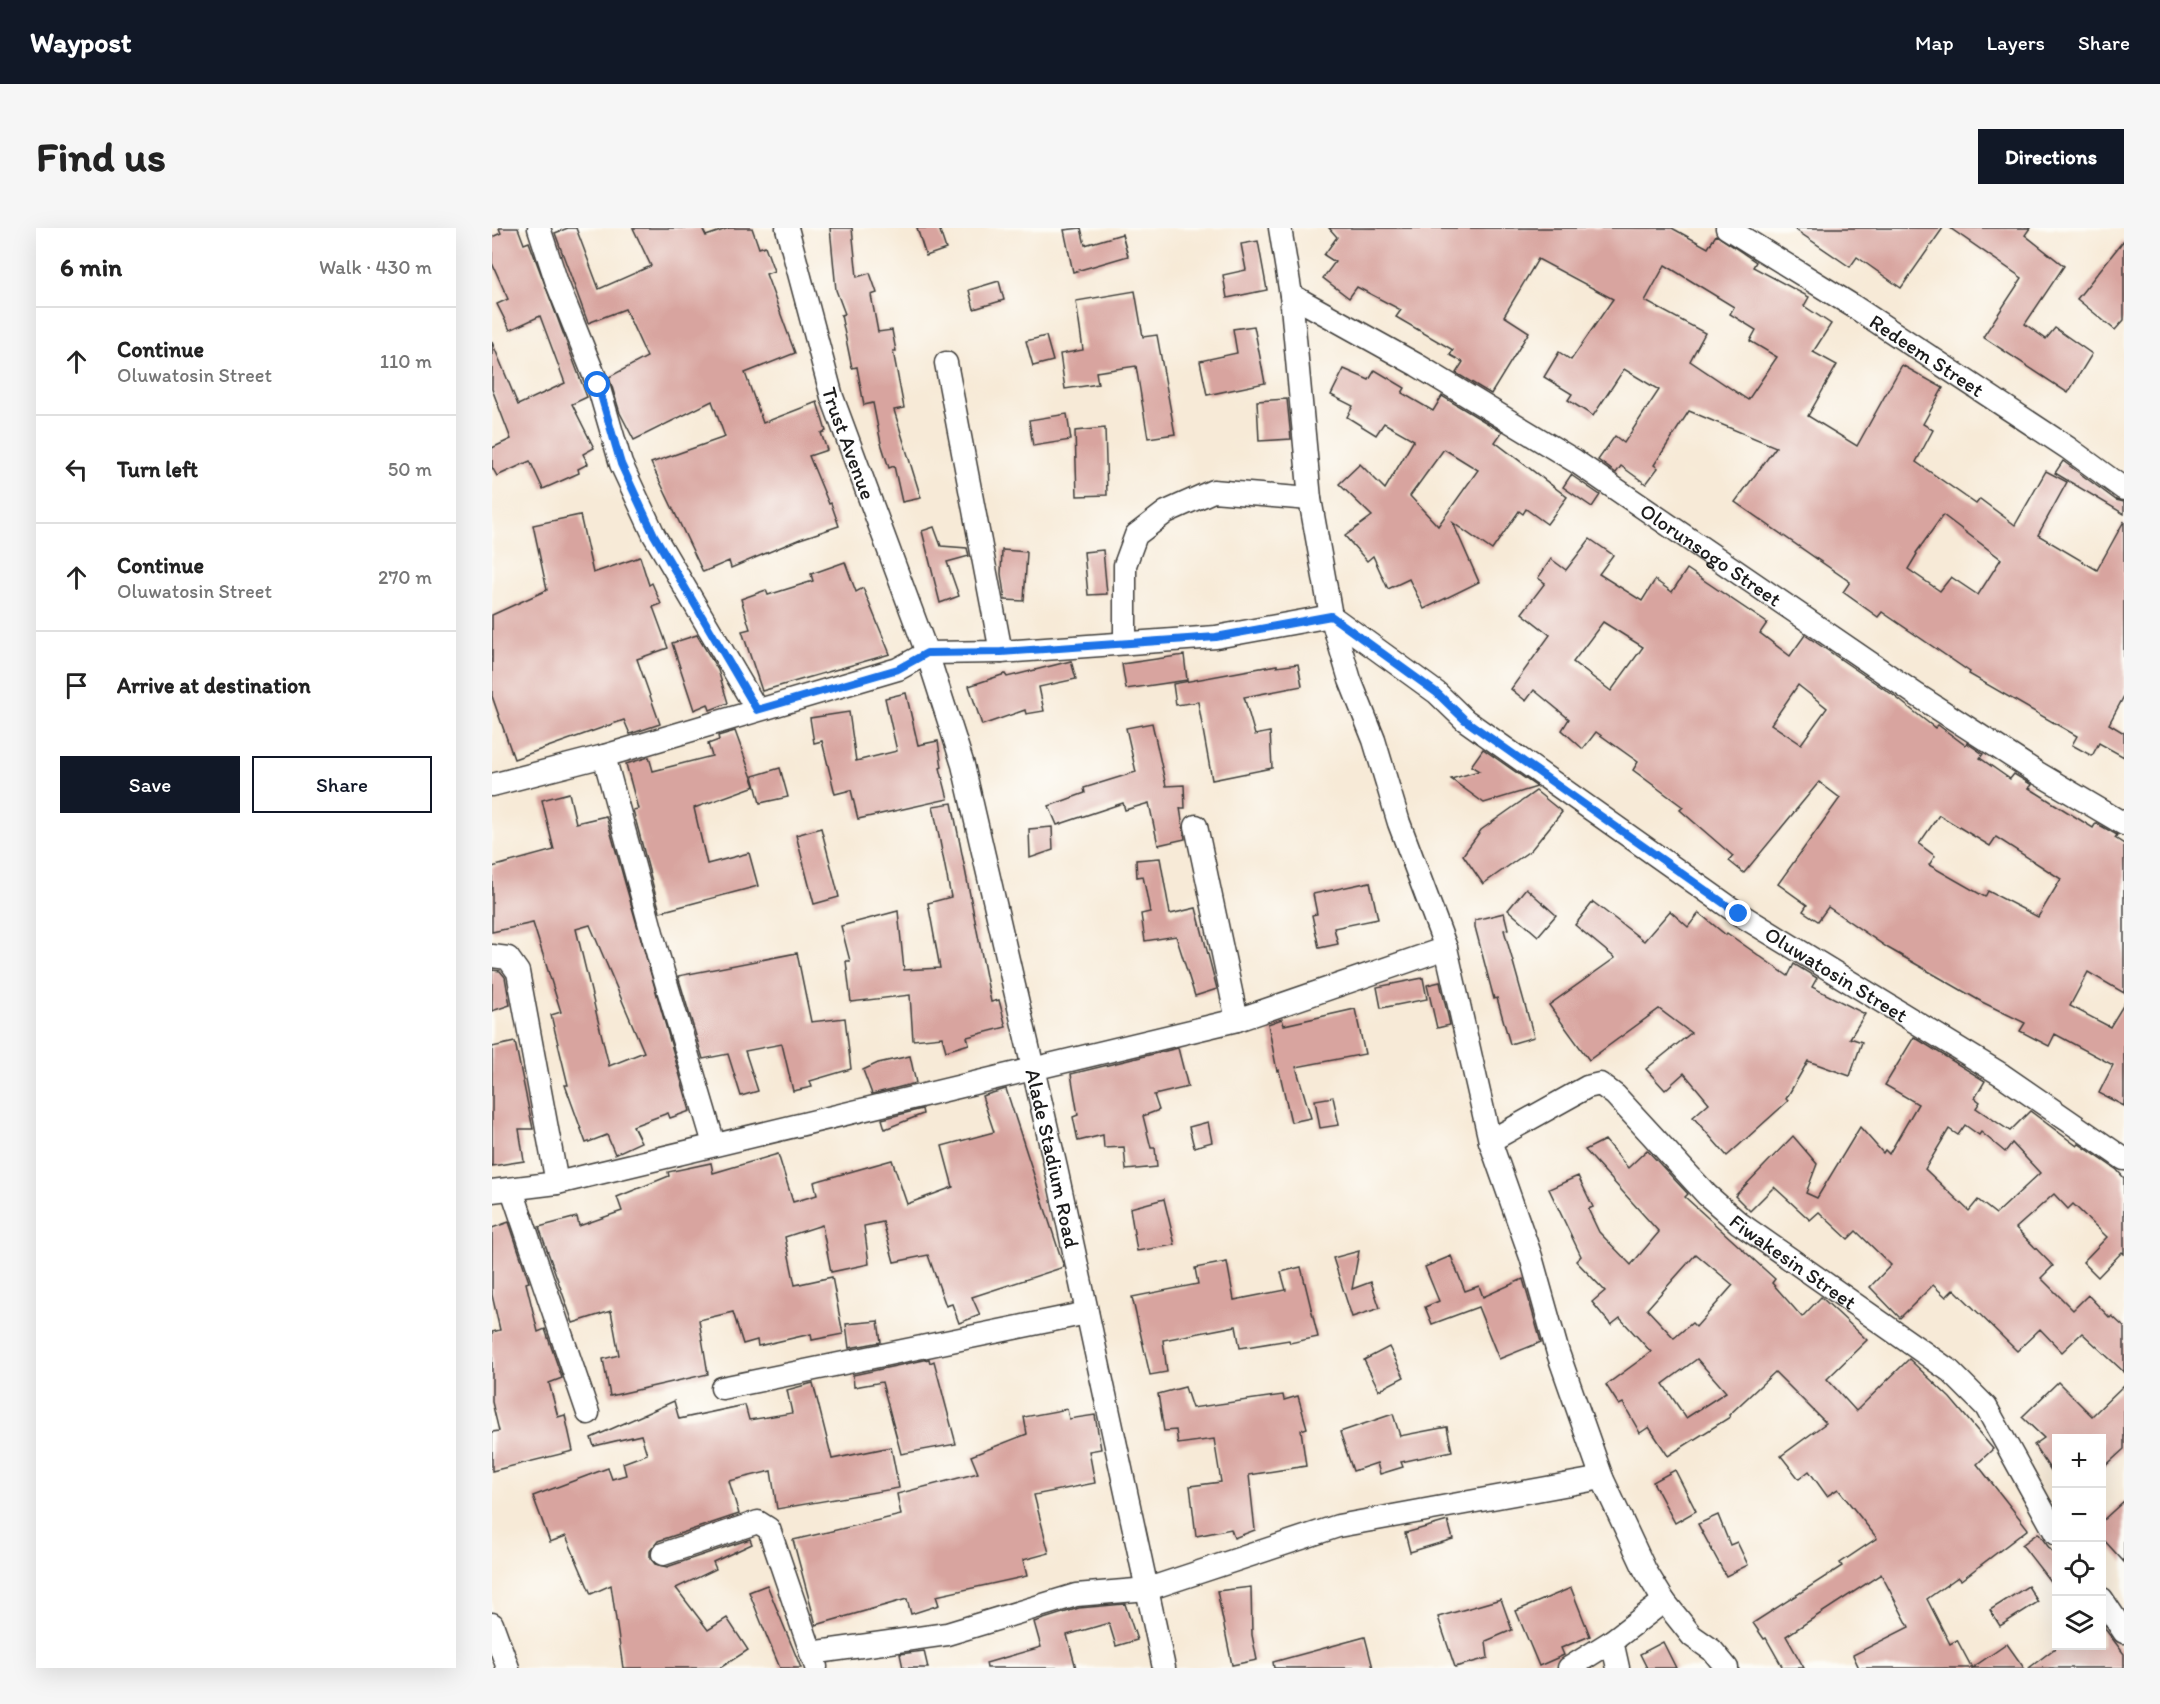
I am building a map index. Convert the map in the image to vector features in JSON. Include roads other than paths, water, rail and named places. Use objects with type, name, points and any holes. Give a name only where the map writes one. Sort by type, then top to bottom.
[{"type":"street","points":[[539,228],[557,283],[598,385],[621,464],[654,535],[757,710]]},
{"type":"street","name":"Trust Avenue","points":[[786,228],[832,398],[927,653]]},
{"type":"street","points":[[1280,228],[1291,295],[1310,499],[1331,616],[1350,680],[1374,740],[1399,823],[1446,948],[1490,1141],[1531,1257],[1558,1353],[1602,1478],[1645,1570],[1664,1601],[1692,1636],[1712,1650],[1727,1668]]},
{"type":"street","name":"Redeem Street","points":[[1727,228],[1853,306],[2068,448],[2124,489]]},
{"type":"street","name":"Olorunsogo Street","points":[[1291,295],[1417,365],[1575,461],[1917,695],[2036,772],[2124,824]]},
{"type":"street","points":[[946,363],[1001,652]]},
{"type":"street","points":[[1125,642],[1125,565],[1136,535],[1166,512],[1213,491],[1310,499]]},
{"type":"street","points":[[495,779],[604,756],[898,669],[927,653],[1001,652],[1216,637],[1331,616]]},
{"type":"street","name":"Oluwatosin Street","points":[[1331,616],[1437,693],[1465,720],[1739,914],[2002,1075],[2124,1159]]},
{"type":"street","name":"Alade Stadium Road","points":[[927,653],[963,765],[1087,1313],[1164,1668]]},
{"type":"street","points":[[604,756],[658,955],[714,1144]]},
{"type":"street","points":[[1196,826],[1237,1020]]},
{"type":"street","points":[[588,1413],[502,1190],[557,1183],[1237,1020],[1446,948]]},
{"type":"street","points":[[492,956],[507,958],[518,972],[557,1183]]},
{"type":"street","name":"Fiwakesin Street","points":[[1490,1141],[1587,1087],[1600,1084],[1615,1095],[1707,1195],[1738,1223],[1950,1371],[1968,1388],[1986,1407],[2052,1527]]},
{"type":"street","points":[[723,1388],[1087,1313]]},
{"type":"street","points":[[663,1554],[758,1522],[765,1524],[769,1528],[814,1660],[947,1634],[1076,1594],[1148,1588],[1338,1526],[1602,1478]]},
{"type":"street","points":[[1569,1668],[1612,1641],[1664,1601]]},
{"type":"street","points":[[2106,1605],[2124,1632]]},
{"type":"street","points":[[492,1624],[508,1668]]},
{"type":"street","points":[[1612,1641],[1618,1668]]}]
